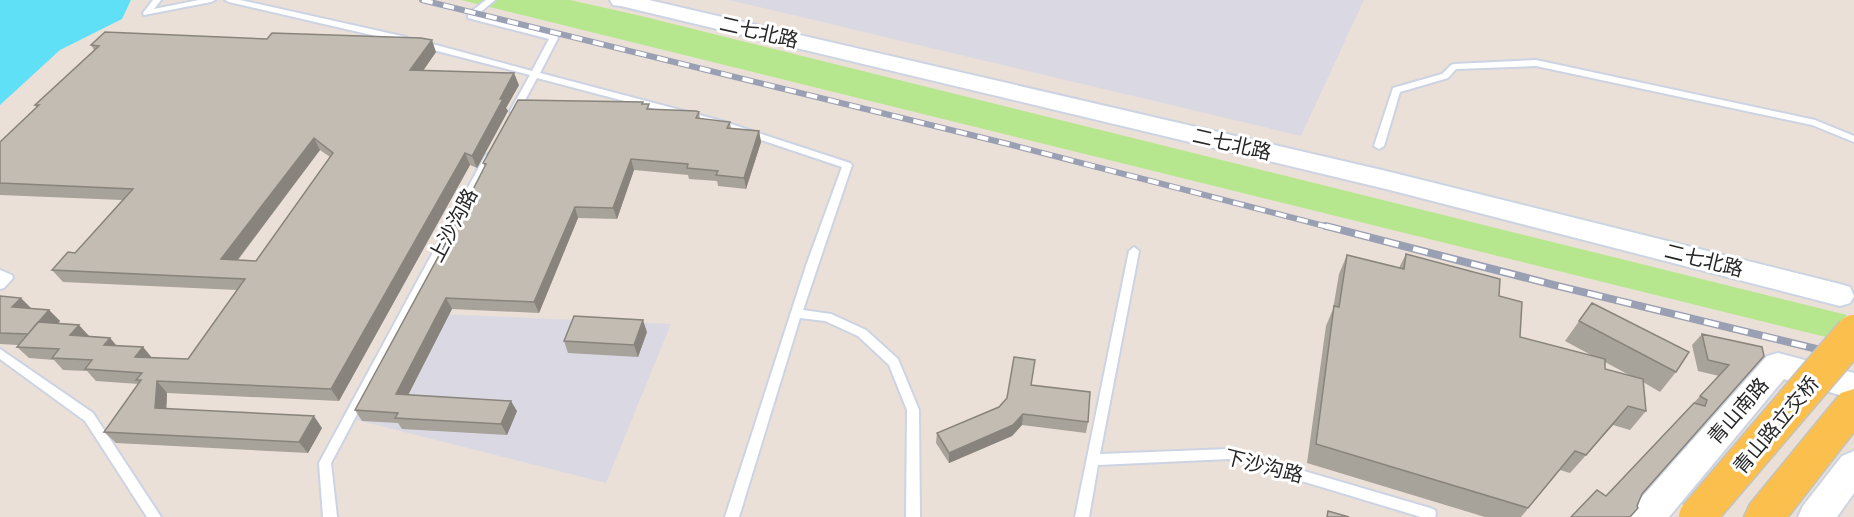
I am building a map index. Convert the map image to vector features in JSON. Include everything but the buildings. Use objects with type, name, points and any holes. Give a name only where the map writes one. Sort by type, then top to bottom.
[{"type":"main road","name":"二七北路","points":[[621,0],[1849,291]]},
{"type":"main road","name":"青山路立交桥","points":[[1697,517],[1854,333]]},
{"type":"main road","name":"青山南路","points":[[1647,517],[1778,365],[1854,386]]},
{"type":"main road","points":[[1764,517],[1854,404]]},
{"type":"main road","points":[[1816,517],[1854,466]]},
{"type":"lane","points":[[157,0],[147,13],[211,0]]},
{"type":"lane","points":[[229,0],[405,39],[719,123],[846,165],[732,517]]},
{"type":"lane","points":[[491,0],[471,16],[554,39],[512,117]]},
{"type":"lane","points":[[1379,146],[1396,90],[1445,76],[1455,67],[1536,63],[1815,123],[1854,139]]},
{"type":"lane","name":"上沙沟路","points":[[330,517],[325,463],[495,148]]},
{"type":"lane","points":[[1082,517],[1134,250]]},
{"type":"lane","points":[[0,274],[8,278],[0,285]]},
{"type":"lane","points":[[796,314],[826,317],[862,333],[894,362],[914,410],[913,517]]},
{"type":"lane","points":[[0,353],[89,417],[154,517]]},
{"type":"lane","name":"下沙沟路","points":[[1093,460],[1229,454],[1430,514]]},
{"type":"shaded area","points":[[729,0],[1364,0],[1301,136]]},
{"type":"shaded area","points":[[415,313],[671,324],[606,483],[357,420]]},
{"type":"green space","points":[[461,0],[570,0],[637,15],[1847,315],[1826,337]]},
{"type":"water","points":[[0,0],[131,0],[122,19],[60,50],[0,105]]},
{"type":"railway","points":[[422,0],[1012,145],[1332,228]]},
{"type":"railway","points":[[1326,226],[1554,285],[1854,358]]}]
